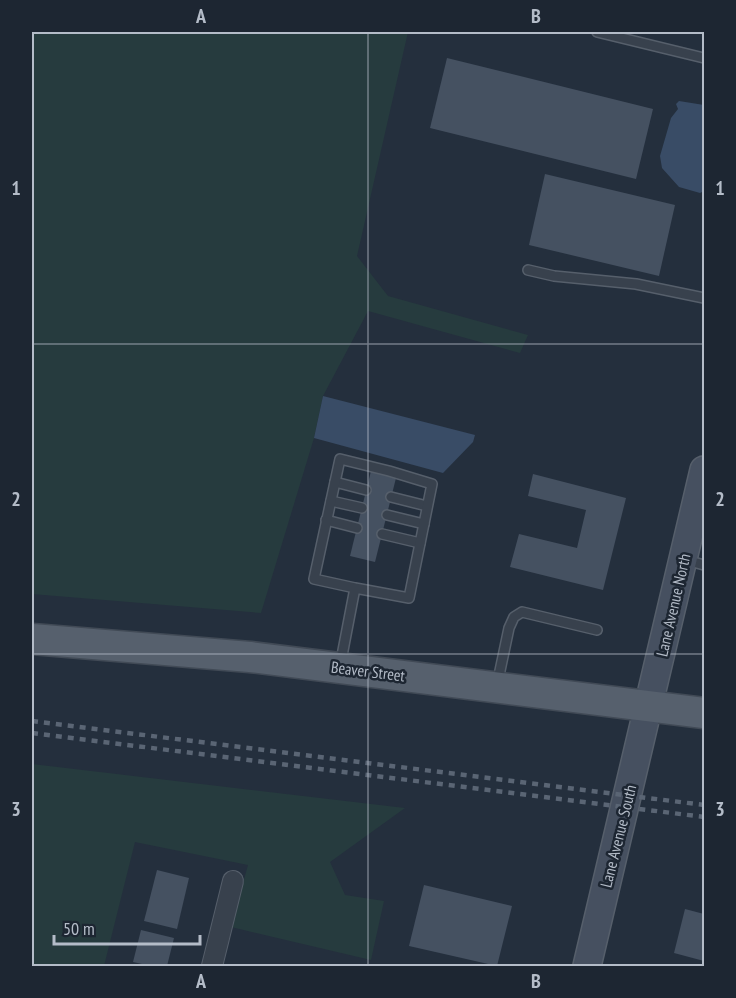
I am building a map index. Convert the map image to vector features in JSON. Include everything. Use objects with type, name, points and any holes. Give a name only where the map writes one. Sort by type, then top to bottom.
[{"type":"main road","name":"Lane Avenue North","points":[[650,706],[694,562],[704,471]]},
{"type":"main road","name":"Beaver Street","points":[[32,639],[250,657],[705,713]]},
{"type":"main road","name":"Lane Avenue South","points":[[587,966],[650,706]]},
{"type":"street","points":[[212,966],[233,881]]},
{"type":"lane","points":[[597,32],[705,58]]},
{"type":"lane","points":[[528,270],[554,276],[636,284],[705,298]]},
{"type":"lane","points":[[340,459],[432,484],[409,598],[314,579],[335,482],[340,459]]},
{"type":"lane","points":[[335,482],[366,490]]},
{"type":"lane","points":[[392,497],[427,506]]},
{"type":"lane","points":[[331,501],[362,508]]},
{"type":"lane","points":[[387,515],[424,524]]},
{"type":"lane","points":[[327,520],[357,528]]},
{"type":"lane","points":[[382,534],[420,543]]},
{"type":"lane","points":[[340,668],[355,588]]},
{"type":"lane","points":[[497,687],[509,628],[514,617],[522,612],[597,630]]},
{"type":"green space","points":[[32,32],[408,32],[357,256],[388,296],[528,335],[520,353],[368,311],[323,396],[314,438],[261,613],[32,594]]},
{"type":"green space","points":[[32,764],[405,808],[330,862],[345,895],[384,901],[371,960],[231,927],[248,865],[135,842],[104,966],[32,966]]},
{"type":"water","points":[[679,101],[704,105],[704,191],[700,193],[679,187],[662,168],[660,156],[671,118],[678,109],[676,104]]},
{"type":"water","points":[[323,396],[475,435],[473,442],[443,473],[314,438]]},
{"type":"building","points":[[447,58],[653,109],[636,179],[430,128]]},
{"type":"building","points":[[545,174],[675,205],[659,276],[529,245]]},
{"type":"building","points":[[371,471],[396,478],[375,562],[350,556]]},
{"type":"building","points":[[533,474],[626,498],[603,590],[510,567],[519,534],[577,548],[586,510],[528,496]]},
{"type":"building","points":[[157,870],[189,878],[177,929],[144,921]]},
{"type":"building","points":[[424,885],[512,906],[497,966],[409,946]]},
{"type":"building","points":[[685,909],[704,914],[704,961],[674,953]]},
{"type":"building","points":[[141,930],[174,938],[167,966],[151,966],[133,962]]},
{"type":"railway","points":[[32,721],[704,805]]},
{"type":"railway","points":[[32,733],[704,817]]}]
